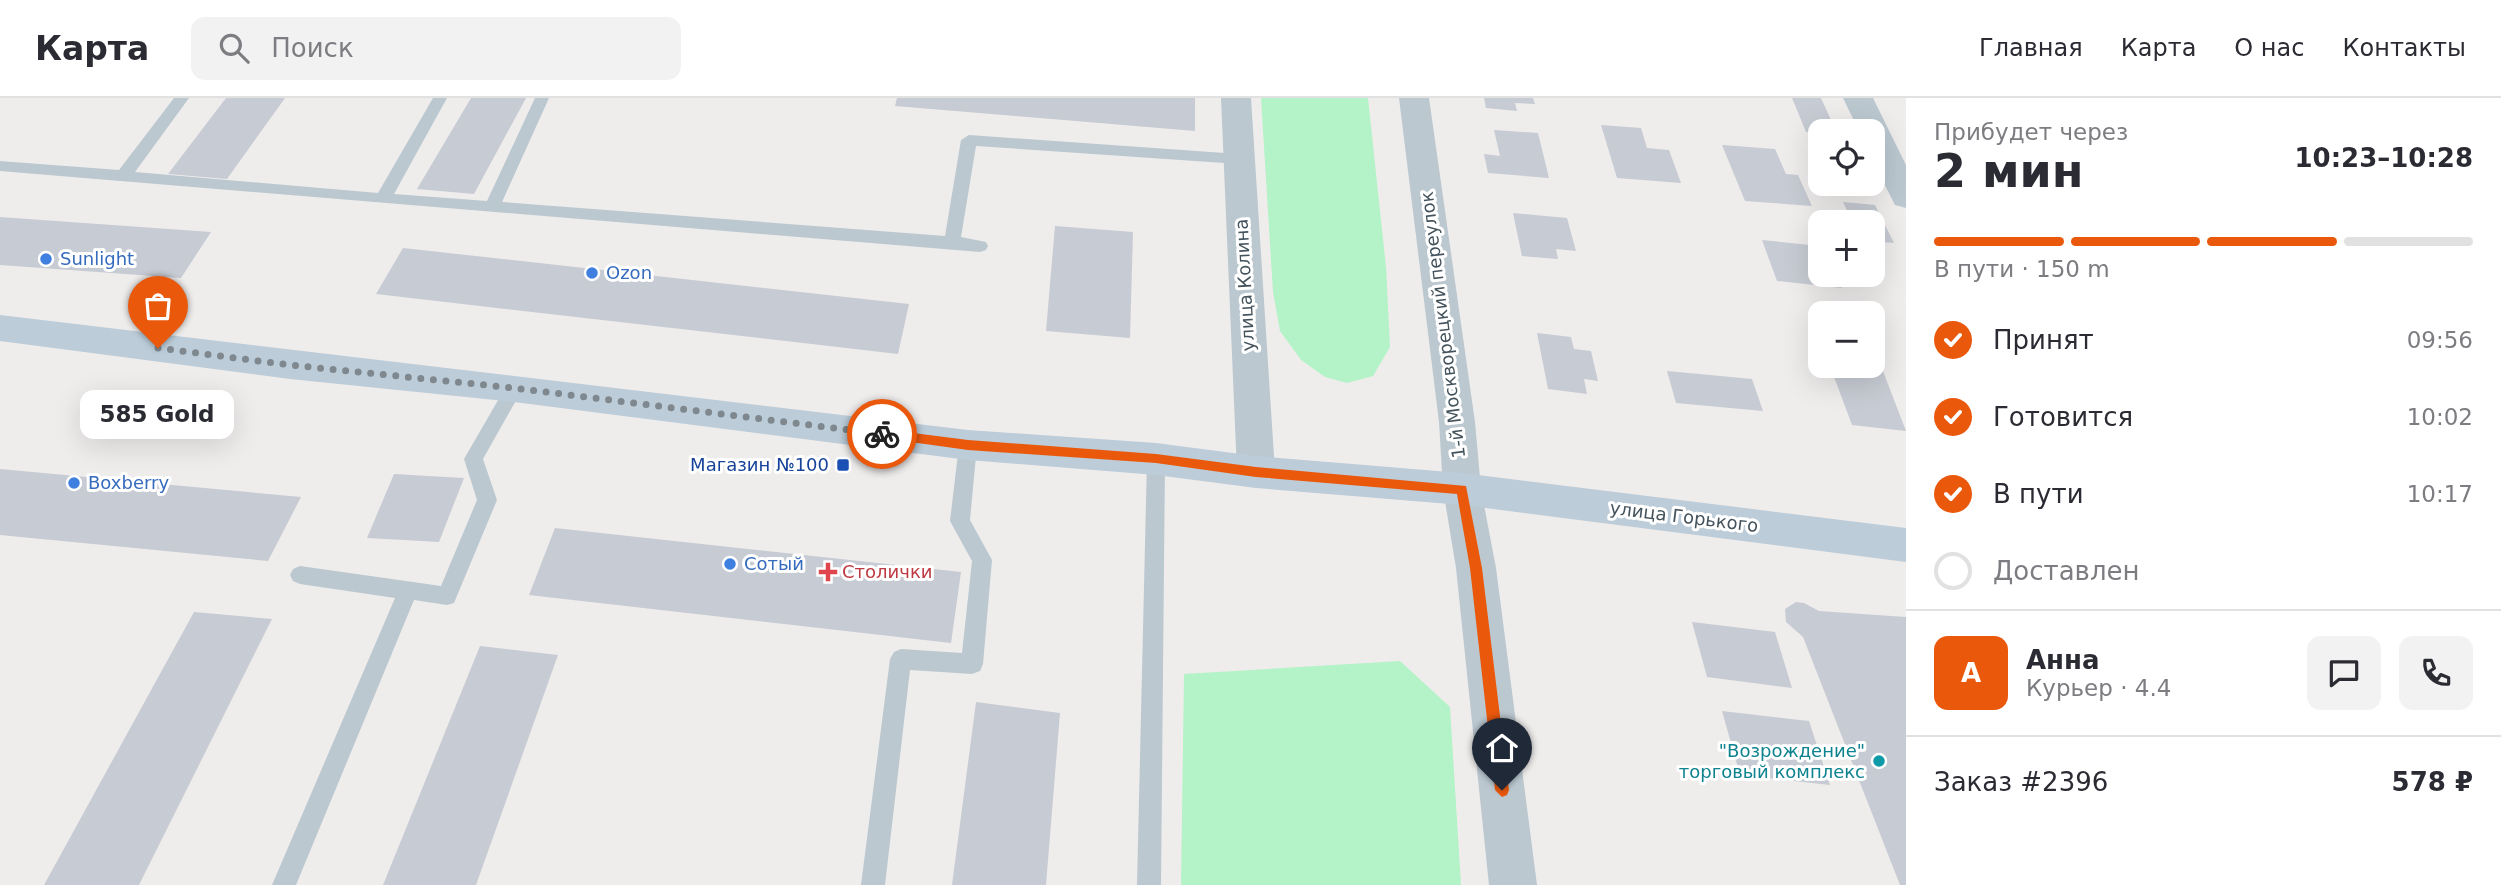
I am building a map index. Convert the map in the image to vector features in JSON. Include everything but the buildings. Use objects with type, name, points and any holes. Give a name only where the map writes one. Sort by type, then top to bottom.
[{"type":"main road","name":"улица Горького","points":[[0,328],[290,365],[514,388],[968,445],[1156,459],[1256,472],[1462,489],[1906,545]]},
{"type":"street","name":"улица Колина","points":[[1236,98],[1256,472]]},
{"type":"street","name":"1-й Москворецкий переулок","points":[[1414,98],[1457,422],[1462,489],[1476,568],[1513,885]]},
{"type":"street","points":[[1858,98],[1906,197]]},
{"type":"lane","points":[[123,176],[183,98]]},
{"type":"lane","points":[[383,199],[440,98]]},
{"type":"lane","points":[[492,208],[542,98]]},
{"type":"lane","points":[[952,242],[969,140],[1239,159]]},
{"type":"lane","points":[[0,166],[980,246]]},
{"type":"lane","points":[[300,575],[447,596],[487,500],[473,459],[514,388]]},
{"type":"lane","points":[[873,885],[901,659],[972,664],[982,561],[960,521],[968,445]]},
{"type":"lane","points":[[1149,885],[1156,459]]},
{"type":"lane","points":[[284,885],[408,590]]},
{"type":"green space","points":[[1261,98],[1368,98],[1386,267],[1390,347],[1373,376],[1347,383],[1325,377],[1301,360],[1280,331],[1273,292]]},
{"type":"green space","points":[[1400,661],[1450,707],[1461,885],[1181,885],[1184,674]]},
{"type":"way so far","points":[[158,348],[290,365],[514,388],[882,434]]},
{"type":"place","name":"Sunlight","points":[[46,259]]},
{"type":"place","name":"Ozon","points":[[592,273]]},
{"type":"place","name":"585 Gold","points":[[158,348]]},
{"type":"place","name":"Магазин №100","points":[[843,465]]},
{"type":"place","name":"Boxberry","points":[[74,483]]},
{"type":"place","name":"Сотый","points":[[730,564]]},
{"type":"place","name":"Столички","points":[[828,572]]},
{"type":"place","name":"\"Возрождение\" торговый комплекс","points":[[1879,761]]},
{"type":"route","points":[[882,434],[968,445],[1156,459],[1256,472],[1462,489],[1476,568],[1502,790]]}]
